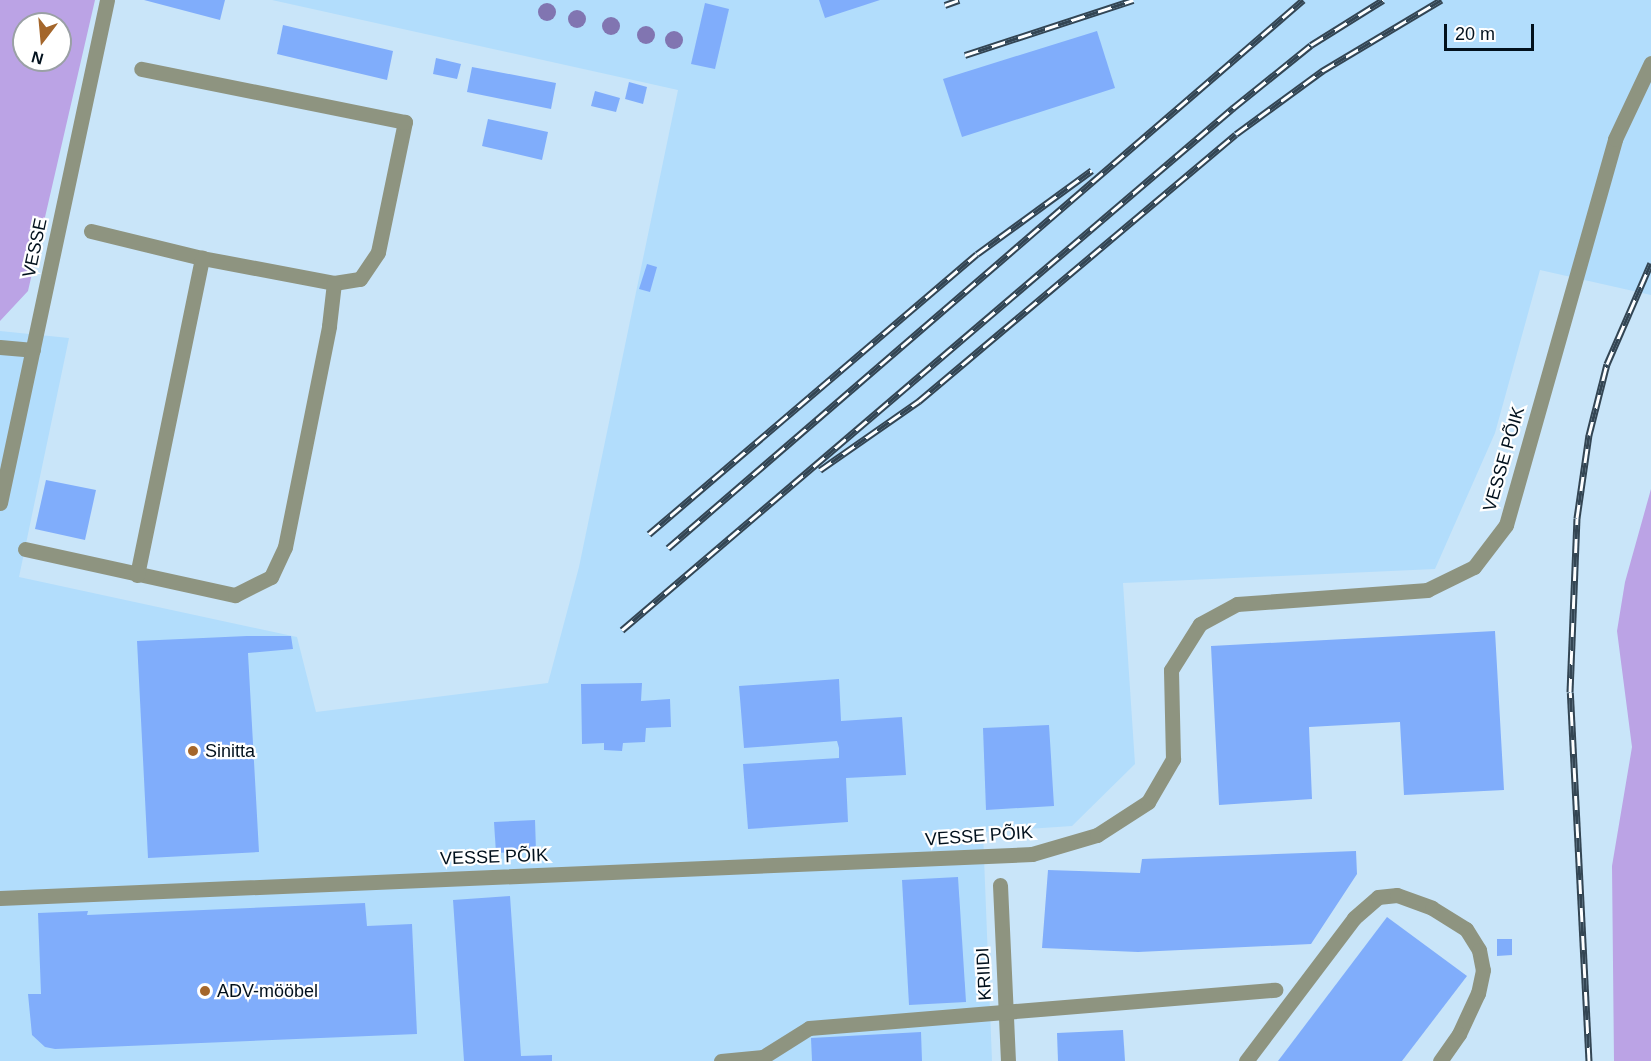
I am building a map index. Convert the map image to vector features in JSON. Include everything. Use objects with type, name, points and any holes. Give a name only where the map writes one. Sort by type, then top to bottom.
[{"type":"street","name":"VESSE","points":[[0,503],[107,0]]},
{"type":"street","name":"VESSE PÕIK","points":[[0,898],[1032,854],[1097,835],[1148,802],[1173,759],[1171,670],[1200,624],[1237,604],[1427,590],[1474,567],[1506,525],[1615,139],[1651,63]]},
{"type":"street","points":[[91,231],[202,258],[334,283],[360,279],[378,252],[405,123],[141,69]]},
{"type":"street","points":[[137,575],[202,258]]},
{"type":"street","points":[[25,549],[235,595],[271,577],[285,547],[330,326],[334,283]]},
{"type":"street","points":[[0,348],[33,350]]},
{"type":"street","name":"KRIIDI","points":[[1000,885],[1008,1061]]},
{"type":"street","points":[[1246,1061],[1354,918],[1378,897],[1396,895],[1432,908],[1466,929],[1479,950],[1483,970],[1478,993],[1459,1034],[1440,1061]]},
{"type":"street","points":[[722,1061],[763,1057],[809,1028],[1275,990]]},
{"type":"shaded area","points":[[0,0],[95,0],[28,291],[0,321]]},
{"type":"shaded area","points":[[272,0],[1651,0],[1651,295],[1540,270],[1495,433],[1435,569],[1123,583],[1135,764],[1072,826],[983,832],[992,1061],[0,1061],[0,331],[69,338],[19,577],[297,637],[316,712],[548,683],[579,567],[678,90]]},
{"type":"shaded area","points":[[1651,489],[1651,1061],[1614,1061],[1612,866],[1632,747],[1617,631],[1625,582]]},
{"type":"building","points":[[144,0],[225,0],[220,20]]},
{"type":"building","points":[[819,0],[880,0],[825,18]]},
{"type":"building","points":[[705,3],[729,9],[715,69],[691,64]]},
{"type":"building","points":[[283,25],[393,51],[387,80],[277,54]]},
{"type":"building","points":[[1097,31],[1115,88],[962,137],[943,79]]},
{"type":"building","points":[[436,58],[461,64],[457,79],[433,74]]},
{"type":"building","points":[[472,67],[556,83],[551,109],[467,92]]},
{"type":"building","points":[[629,82],[647,87],[643,104],[625,99]]},
{"type":"building","points":[[595,91],[620,98],[616,112],[591,106]]},
{"type":"building","points":[[488,119],[548,132],[542,160],[482,146]]},
{"type":"building","points":[[647,264],[657,267],[650,292],[639,289]]},
{"type":"building","points":[[46,480],[96,490],[85,540],[35,529]]},
{"type":"building","points":[[1495,631],[1504,790],[1404,795],[1400,722],[1309,727],[1312,799],[1219,805],[1211,646]]},
{"type":"building","points":[[291,636],[293,649],[248,653],[259,852],[148,858],[137,641]]},
{"type":"building","points":[[839,679],[841,721],[902,717],[906,775],[846,778],[848,822],[748,829],[743,764],[839,758],[839,748],[837,741],[744,748],[739,686]]},
{"type":"building","points":[[642,683],[641,701],[670,699],[671,727],[646,728],[645,742],[623,743],[622,751],[604,750],[604,743],[582,744],[581,684]]},
{"type":"building","points":[[1049,725],[1054,806],[986,810],[983,728]]},
{"type":"building","points":[[535,820],[536,851],[496,853],[494,822]]},
{"type":"building","points":[[1356,851],[1357,874],[1311,944],[1138,952],[1042,948],[1048,870],[1140,873],[1142,859]]},
{"type":"building","points":[[958,877],[966,1002],[909,1005],[902,880]]},
{"type":"building","points":[[510,896],[521,1056],[552,1055],[552,1061],[464,1061],[453,900]]},
{"type":"building","points":[[365,903],[367,926],[412,924],[417,1034],[55,1049],[45,1047],[32,1035],[28,994],[41,994],[38,913],[88,911],[87,915]]},
{"type":"building","points":[[1387,917],[1467,976],[1402,1061],[1278,1061]]},
{"type":"building","points":[[1497,939],[1512,939],[1512,955],[1497,956]]},
{"type":"building","points":[[1123,1030],[1125,1061],[1058,1061],[1057,1033]]},
{"type":"building","points":[[921,1032],[922,1061],[812,1061],[811,1038]]},
{"type":"railway","points":[[945,5],[959,0]]},
{"type":"railway","points":[[965,55],[1133,0]]},
{"type":"railway","points":[[668,548],[1303,0]]},
{"type":"railway","points":[[622,630],[1233,108],[1311,45],[1383,0]]},
{"type":"railway","points":[[820,470],[919,401],[1236,134],[1322,71],[1441,0]]},
{"type":"railway","points":[[649,534],[977,254],[1092,170]]},
{"type":"railway","points":[[1589,1061],[1570,692],[1577,518],[1589,435],[1607,364],[1651,263]]},
{"type":"place","name":"Sinitta","points":[[193,751]]},
{"type":"place","name":"ADV-mööbel","points":[[205,991]]}]
